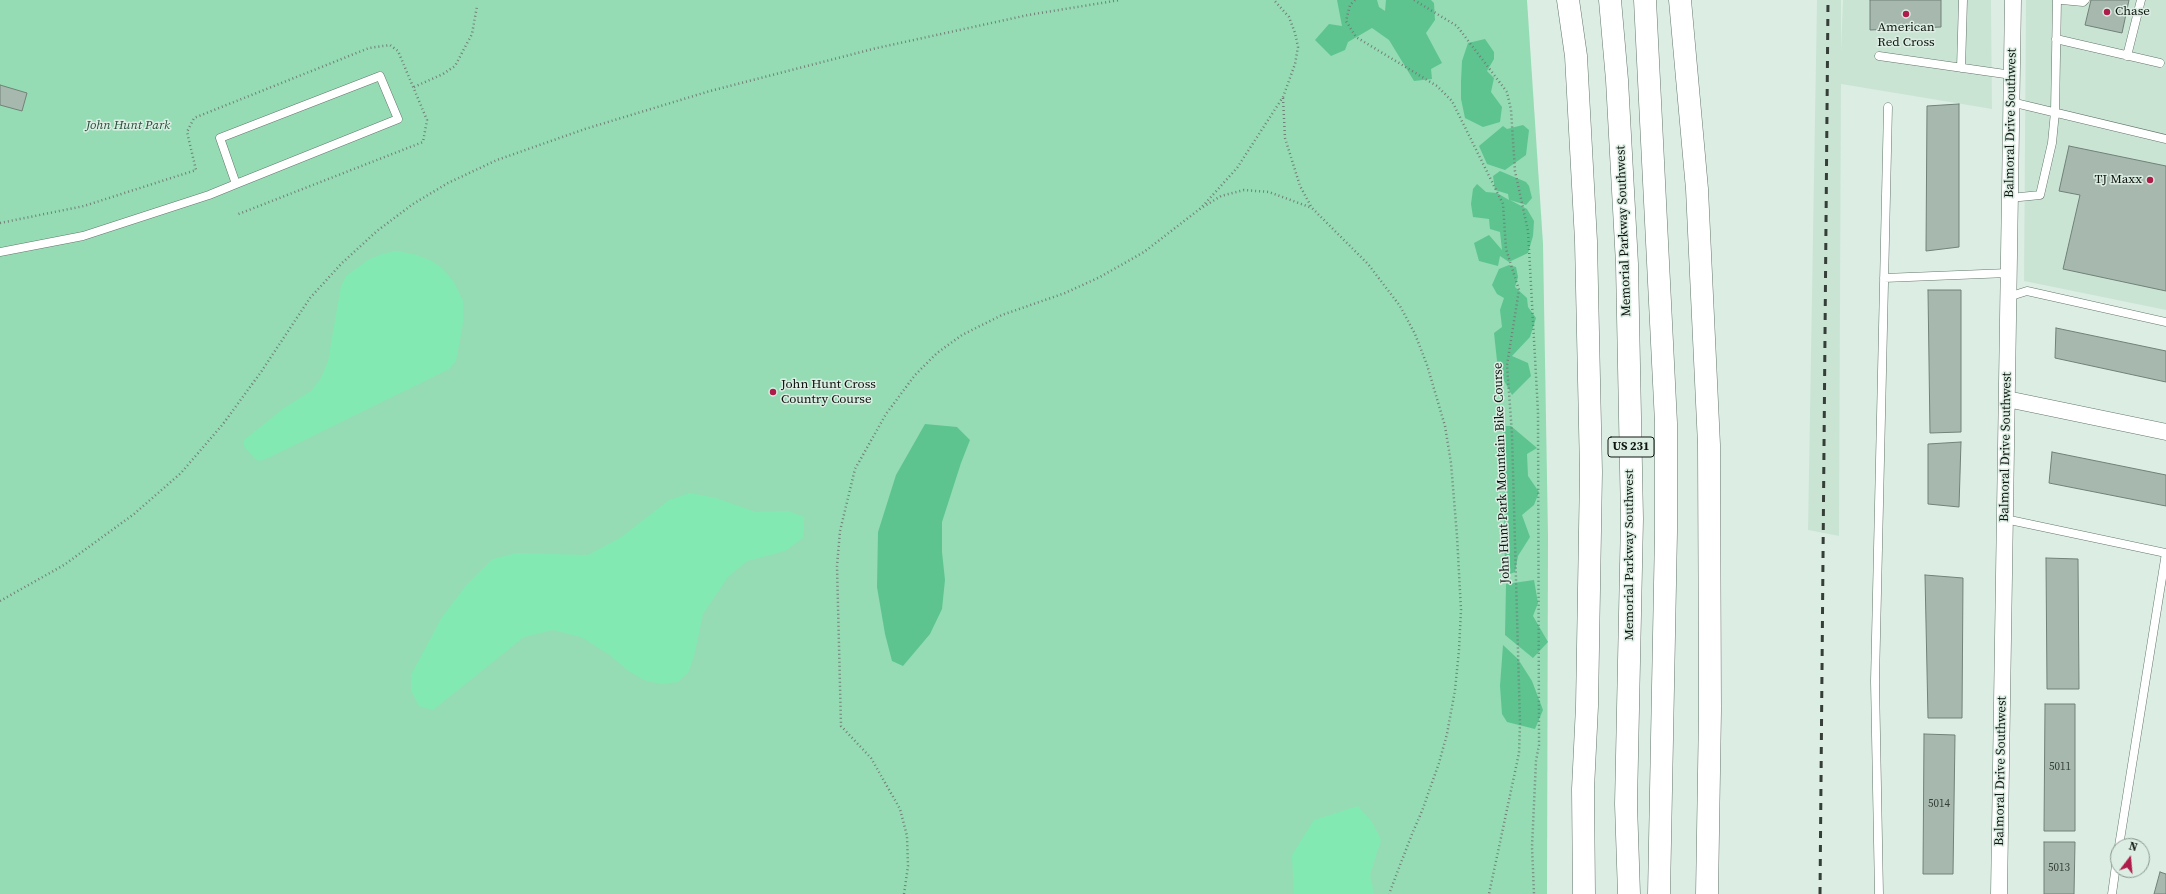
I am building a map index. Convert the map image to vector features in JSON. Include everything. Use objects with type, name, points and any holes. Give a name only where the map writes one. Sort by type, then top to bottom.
[{"type":"main road","points":[[1568,0],[1576,56],[1586,241],[1591,472],[1587,706],[1583,790],[1584,894]]},
{"type":"main road","name":"Memorial Parkway Southwest","points":[[1610,0],[1617,80],[1627,264],[1632,503],[1626,804],[1629,894]]},
{"type":"main road","name":"US 231","points":[[1645,0],[1666,423],[1666,532],[1660,894]]},
{"type":"main road","points":[[1680,0],[1697,189],[1709,437],[1710,711],[1707,894]]},
{"type":"main road","points":[[1618,894],[1626,804]]},
{"type":"street","name":"Balmoral Drive Southwest","points":[[1999,894],[2013,0]]},
{"type":"street","points":[[2007,399],[2166,432]]},
{"type":"lane","points":[[1961,68],[1963,0]]},
{"type":"lane","points":[[2010,198],[2040,195],[2052,143],[2057,0]]},
{"type":"lane","points":[[2062,0],[2085,0]]},
{"type":"lane","points":[[2128,56],[2141,0]]},
{"type":"lane","points":[[2056,39],[2160,63]]},
{"type":"lane","points":[[1879,56],[2012,75]]},
{"type":"lane","points":[[0,252],[83,236],[209,195],[398,119],[380,76],[220,138],[236,184]]},
{"type":"lane","points":[[2011,102],[2166,139]]},
{"type":"lane","points":[[1879,894],[1875,681],[1888,107]]},
{"type":"lane","points":[[1884,278],[2008,273]]},
{"type":"lane","points":[[2008,297],[2027,291],[2166,322]]},
{"type":"lane","points":[[2005,519],[2166,553],[2120,838]]},
{"type":"lane","points":[[2112,894],[2114,878]]},
{"type":"path","points":[[0,601],[64,565],[134,514],[181,473],[223,424],[261,372],[310,298],[342,263],[377,231],[413,204],[448,183],[497,160],[556,139],[710,91],[885,46],[1028,16],[1120,0]]},
{"type":"path","points":[[1201,208],[1237,168],[1283,97],[1290,81],[1298,47],[1296,33],[1289,17],[1274,0]]},
{"type":"path","name":"John Hunt Park Mountain Bike Course","points":[[1355,0],[1350,5],[1346,21],[1356,37],[1437,86],[1452,101],[1503,204],[1506,249],[1519,290],[1507,365],[1512,434],[1520,724],[1519,753],[1489,894]]},
{"type":"path","points":[[1414,0],[1457,26],[1507,92],[1511,110],[1515,171],[1528,231],[1538,412],[1539,745],[1536,761],[1532,847],[1534,894]]},
{"type":"path","points":[[414,87],[443,74],[455,66],[472,34],[477,6]]},
{"type":"path","points":[[0,223],[84,206],[196,170],[187,132],[194,118],[369,48],[390,45],[398,51],[427,120],[423,142],[236,215]]},
{"type":"path","points":[[1283,97],[1285,138],[1300,186],[1312,208],[1368,264],[1400,306],[1415,334],[1427,365],[1445,426],[1451,463],[1461,610],[1455,690],[1447,734],[1439,763],[1422,811],[1389,894]]},
{"type":"path","points":[[904,894],[908,866],[907,836],[900,809],[870,758],[841,726],[837,566],[840,531],[855,470],[886,414],[915,375],[936,353],[962,336],[1002,315],[1065,293],[1100,277],[1144,252],[1201,208],[1221,196],[1244,190],[1269,192],[1312,208]]},
{"type":"shaded area","points":[[1337,0],[1377,0],[1379,7],[1385,11],[1386,0],[1431,0],[1434,3],[1435,20],[1426,33],[1442,63],[1431,69],[1432,79],[1414,81],[1389,40],[1372,28],[1348,42],[1345,50],[1331,56],[1315,40],[1329,24],[1342,26]]},
{"type":"shaded area","points":[[1817,0],[1841,0],[1841,51],[1843,0],[1991,0],[1992,109],[1841,84],[1839,536],[1808,530]]},
{"type":"shaded area","points":[[2026,0],[2166,0],[2166,310],[2024,281]]},
{"type":"shaded area","points":[[1485,39],[1494,52],[1494,59],[1487,71],[1494,78],[1491,92],[1502,107],[1500,122],[1483,127],[1465,118],[1461,99],[1461,81],[1462,61],[1468,43]]},
{"type":"shaded area","points":[[1523,125],[1529,130],[1526,155],[1505,170],[1487,164],[1479,146],[1503,126],[1507,129]]},
{"type":"shaded area","points":[[1500,171],[1526,182],[1529,186],[1532,198],[1526,205],[1510,200],[1527,209],[1534,221],[1533,236],[1528,253],[1509,262],[1500,256],[1498,266],[1479,261],[1474,243],[1489,235],[1502,250],[1500,232],[1490,229],[1489,219],[1473,217],[1471,204],[1473,189],[1477,184],[1486,192],[1497,193],[1509,200],[1508,194],[1495,190],[1493,176]]},
{"type":"shaded area","points":[[396,251],[413,254],[430,260],[442,268],[454,282],[463,301],[463,323],[456,361],[449,369],[270,457],[259,461],[254,458],[244,446],[244,440],[284,408],[311,391],[321,378],[328,361],[341,286],[346,276],[368,260],[382,254]]},
{"type":"shaded area","points":[[1509,265],[1516,267],[1518,277],[1515,287],[1527,298],[1528,307],[1536,318],[1530,337],[1512,356],[1528,363],[1531,376],[1512,395],[1498,370],[1494,333],[1502,327],[1500,310],[1504,298],[1497,294],[1492,285],[1499,269]]},
{"type":"shaded area","points":[[925,424],[957,427],[970,440],[942,522],[942,552],[945,580],[942,609],[930,634],[903,666],[892,661],[885,634],[877,587],[878,532],[896,475]]},
{"type":"shaded area","points":[[1503,426],[1511,426],[1537,448],[1527,454],[1528,476],[1539,492],[1534,505],[1522,515],[1530,537],[1518,556],[1515,572],[1505,576]]},
{"type":"shaded area","points":[[690,493],[716,498],[756,512],[788,511],[804,517],[804,527],[803,538],[785,551],[747,561],[728,577],[703,614],[694,656],[688,673],[678,682],[661,684],[644,680],[627,670],[610,655],[581,637],[553,630],[524,637],[433,710],[419,706],[411,690],[411,675],[442,617],[465,587],[493,559],[516,553],[588,555],[620,538],[669,500]]},
{"type":"shaded area","points":[[1534,580],[1538,603],[1533,616],[1548,642],[1533,658],[1505,635],[1506,584]]},
{"type":"shaded area","points":[[1503,645],[1518,659],[1532,681],[1543,710],[1535,729],[1507,722],[1502,714],[1500,686]]},
{"type":"shaded area","points":[[1358,806],[1372,822],[1381,840],[1370,875],[1374,894],[1294,894],[1292,855],[1314,820]]},
{"type":"green space","name":"John Hunt Cross Country Course","points":[[0,0],[1527,0],[1543,244],[1548,536],[1547,894],[0,894]]},
{"type":"building","name":"American Red Cross","points":[[1870,0],[1941,0],[1941,27],[1870,30]]},
{"type":"building","name":"Chase","points":[[2091,0],[2129,0],[2122,33],[2085,25]]},
{"type":"building","points":[[0,85],[27,93],[22,111],[0,105]]},
{"type":"building","points":[[1959,104],[1959,247],[1926,251],[1927,106]]},
{"type":"building","points":[[2069,146],[2166,166],[2166,291],[2063,269],[2080,195],[2059,191]]},
{"type":"building","points":[[1928,290],[1961,290],[1961,432],[1930,433]]},
{"type":"building","points":[[2056,328],[2166,351],[2166,382],[2055,358]]},
{"type":"building","points":[[1961,442],[1959,507],[1928,504],[1928,444]]},
{"type":"building","points":[[2052,452],[2166,475],[2166,506],[2049,483]]},
{"type":"building","points":[[2046,558],[2078,559],[2079,689],[2047,689]]},
{"type":"building","points":[[1925,575],[1963,578],[1962,718],[1928,718]]},
{"type":"building","points":[[2045,704],[2075,704],[2075,831],[2044,831]]},
{"type":"building","points":[[1924,734],[1955,735],[1953,874],[1923,874]]},
{"type":"building","points":[[2044,842],[2075,842],[2074,894],[2044,894]]},
{"type":"building","points":[[2160,872],[2166,874],[2166,894],[2154,894]]},
{"type":"railway","points":[[1820,894],[1828,0]]},
{"type":"place","name":"Chase","points":[[2107,12]]},
{"type":"place","name":"American Red Cross","points":[[1906,14]]},
{"type":"place","name":"TJ Maxx","points":[[2150,180]]},
{"type":"place","name":"John Hunt Cross Country Course","points":[[773,392]]},
{"type":"park label","name":"John Hunt Park","points":[[128,126]]}]
